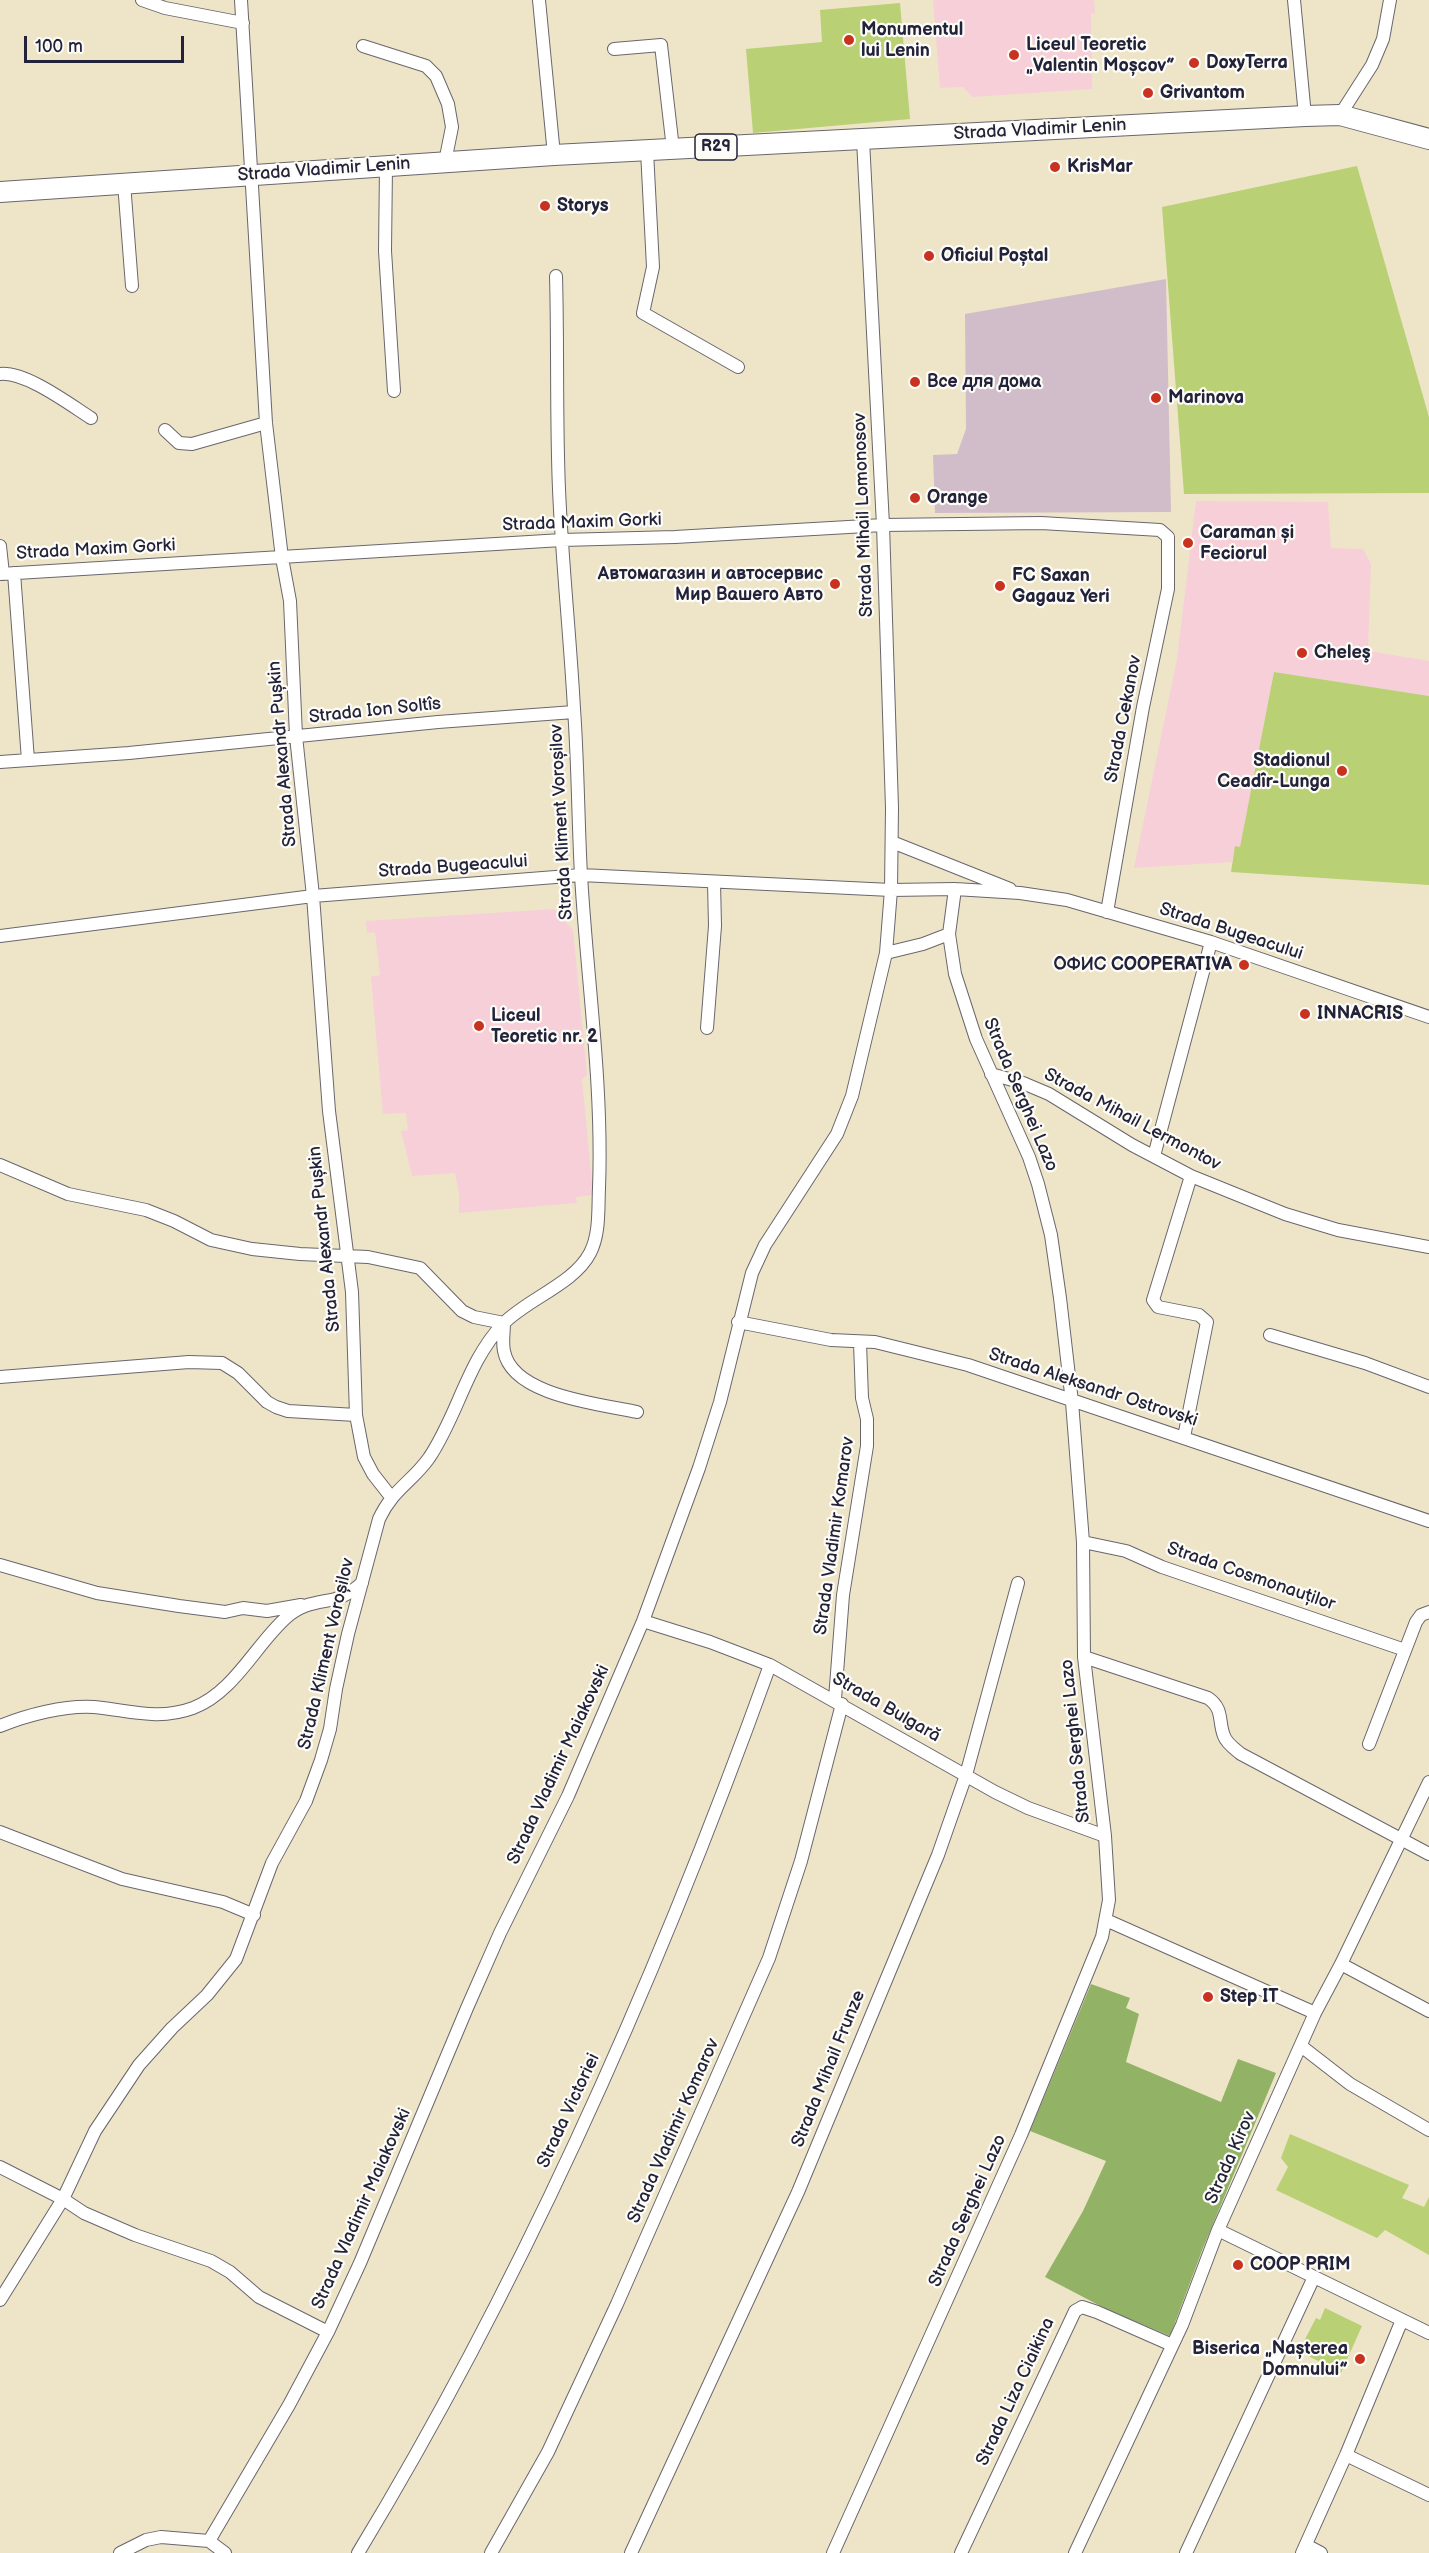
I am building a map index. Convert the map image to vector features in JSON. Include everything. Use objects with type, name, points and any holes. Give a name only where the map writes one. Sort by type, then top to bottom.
[{"type":"main road","name":"Strada Vladimir Lenin","points":[[0,192],[554,155],[1305,116],[1340,115],[1429,139]]},
{"type":"street","points":[[141,0],[165,8],[243,23]]},
{"type":"street","name":"Strada Alexandr Pușkin","points":[[241,0],[266,423],[282,558],[290,601],[296,736],[313,896],[329,1111],[352,1292],[356,1415],[364,1457],[373,1474],[391,1497]]},
{"type":"street","points":[[539,0],[554,155]]},
{"type":"street","points":[[1294,0],[1305,116]]},
{"type":"street","points":[[1340,115],[1372,65],[1383,39],[1390,0]]},
{"type":"street","points":[[614,49],[661,45],[673,149]]},
{"type":"street","points":[[363,46],[426,66],[436,76],[448,104],[452,126],[445,162]]},
{"type":"street","name":"Strada Mihail Lomonosov","points":[[863,140],[883,525],[891,890]]},
{"type":"street","points":[[647,151],[653,267],[643,313],[738,367]]},
{"type":"street","points":[[386,166],[386,251],[394,391]]},
{"type":"street","points":[[124,183],[132,286]]},
{"type":"street","name":"Strada Kliment Voroșilov","points":[[0,2300],[63,2199],[95,2131],[139,2065],[172,2028],[207,1995],[236,1959],[272,1863],[306,1801],[321,1760],[330,1730],[343,1656],[379,1519],[391,1497],[428,1460],[445,1432],[469,1375],[488,1342],[504,1323],[577,1271],[590,1253],[597,1232],[600,1150],[581,875],[574,712],[559,488],[556,276]]},
{"type":"street","points":[[0,374],[10,373],[48,392],[91,418]]},
{"type":"street","points":[[165,430],[179,443],[192,444],[266,423]]},
{"type":"street","name":"Strada Maxim Gorki","points":[[6,574],[562,540],[883,525],[1041,523],[1154,529],[1165,532]]},
{"type":"street","name":"Strada Cekanov","points":[[1107,912],[1143,707],[1168,588],[1168,543],[1165,532]]},
{"type":"street","points":[[0,546],[6,574],[28,760]]},
{"type":"street","name":"Strada Ion Soltîs","points":[[0,762],[129,753],[574,712]]},
{"type":"street","name":"Strada Bugeacului","points":[[891,842],[1020,893]]},
{"type":"street","name":"Strada Bugeacului","points":[[0,936],[313,896],[581,875],[891,890],[955,889],[1020,893],[1067,900],[1211,942],[1429,1017]]},
{"type":"street","points":[[706,1028],[715,926],[714,882]]},
{"type":"street","name":"Strada Serghei Lazo","points":[[833,2553],[1016,2146],[1102,1937],[1109,1899],[1105,1836],[1084,1657],[1083,1542],[1072,1402],[1051,1235],[1029,1157],[976,1039],[955,974],[949,934],[955,889]]},
{"type":"street","name":"Strada Vladimir Maiakovski","points":[[209,2541],[289,2405],[328,2332],[369,2242],[486,1965],[568,1796],[644,1621],[720,1402],[752,1273],[765,1245],[837,1134],[845,1114],[886,953],[891,890]]},
{"type":"street","points":[[886,953],[923,945],[949,934]]},
{"type":"street","points":[[1154,1156],[1211,942]]},
{"type":"street","name":"Strada Mihail Lermontov","points":[[991,1074],[1023,1083],[1049,1094],[1191,1176],[1285,1214],[1338,1230],[1429,1247]]},
{"type":"street","points":[[0,1165],[68,1194],[146,1210],[211,1240],[252,1249],[369,1257],[420,1268],[462,1311],[474,1317],[504,1323],[504,1352],[513,1371],[526,1381],[553,1394],[637,1412]]},
{"type":"street","points":[[1185,1437],[1207,1322],[1199,1315],[1158,1308],[1153,1300],[1191,1176]]},
{"type":"street","name":"Strada Aleksandr Ostrovski","points":[[738,1322],[831,1340],[875,1342],[968,1365],[1429,1521]]},
{"type":"street","points":[[1270,1335],[1365,1363],[1429,1387]]},
{"type":"street","name":"Strada Vladimir Komarov","points":[[491,2553],[553,2442],[617,2304],[770,1958],[801,1861],[838,1702],[843,1595],[867,1446],[867,1419],[862,1398],[860,1343]]},
{"type":"street","points":[[0,1377],[189,1362],[222,1363],[238,1374],[267,1402],[276,1407],[288,1411],[356,1415]]},
{"type":"street","name":"Strada Cosmonauților","points":[[1083,1542],[1126,1551],[1162,1567],[1405,1650]]},
{"type":"street","points":[[0,1565],[98,1593],[225,1612],[243,1608],[267,1611],[311,1603],[342,1596],[362,1583]]},
{"type":"street","name":"Strada Mihail Frunze","points":[[631,2553],[798,2192],[938,1856],[966,1775],[1018,1583]]},
{"type":"street","points":[[0,1726],[12,1721],[68,1709],[93,1707],[131,1714],[162,1714],[194,1707],[216,1694],[246,1666],[286,1618],[297,1609],[311,1603]]},
{"type":"street","points":[[1369,1744],[1416,1622],[1421,1615],[1429,1612]]},
{"type":"street","name":"Strada Bulgară","points":[[644,1621],[771,1665],[1028,1808],[1105,1836]]},
{"type":"street","points":[[1084,1657],[1208,1698],[1219,1709],[1224,1736],[1228,1744],[1241,1754],[1429,1854]]},
{"type":"street","name":"Strada Victoriei","points":[[358,2553],[399,2484],[523,2250],[606,2074],[697,1862],[771,1665]]},
{"type":"street","name":"Strada Kirov","points":[[1075,2553],[1172,2345],[1218,2230],[1315,2013],[1429,1782]]},
{"type":"street","points":[[0,1832],[122,1879],[223,1902],[254,1915]]},
{"type":"street","points":[[1106,1920],[1315,2013]]},
{"type":"street","points":[[1341,1964],[1429,2011]]},
{"type":"street","points":[[1301,2046],[1350,2084],[1429,2130]]},
{"type":"street","points":[[0,2167],[63,2199],[84,2213],[135,2235],[211,2261],[230,2271],[259,2297],[328,2332]]},
{"type":"street","points":[[1218,2230],[1429,2333]]},
{"type":"street","points":[[1186,2553],[1314,2277]]},
{"type":"street","name":"Strada Liza Ciaikina","points":[[961,2553],[1075,2311],[1082,2307],[1097,2312],[1172,2345]]},
{"type":"street","points":[[1321,2553],[1304,2549],[1402,2320]]},
{"type":"street","points":[[1346,2455],[1429,2495]]},
{"type":"street","points":[[120,2553],[146,2540],[161,2537],[209,2541],[225,2553]]},
{"type":"shaded area","name":"Liceul Teoretic „Valentin Moșcov”","points":[[933,0],[1094,0],[1095,13],[1091,14],[1092,89],[972,97],[963,87],[940,88]]},
{"type":"shaded area","points":[[1166,279],[1171,512],[935,513],[933,455],[957,454],[966,429],[965,314]]},
{"type":"shaded area","points":[[1196,501],[1328,502],[1331,548],[1363,549],[1371,564],[1368,651],[1429,661],[1429,696],[1274,672],[1240,848],[1235,847],[1232,862],[1134,868],[1177,659]]},
{"type":"shaded area","name":"Liceul Teoretic nr. 2","points":[[554,909],[573,930],[587,1075],[582,1079],[593,1195],[576,1197],[577,1203],[459,1213],[459,1193],[455,1173],[412,1176],[401,1131],[408,1130],[406,1113],[383,1114],[371,977],[380,975],[375,932],[367,933],[366,921]]},
{"type":"green space","points":[[900,3],[910,119],[753,133],[746,49],[822,42],[820,10]]},
{"type":"green space","points":[[1357,166],[1429,417],[1429,493],[1184,494],[1162,207]]},
{"type":"green space","name":"Stadionul Ceadîr-Lunga","points":[[1274,672],[1429,696],[1429,885],[1231,872],[1235,846],[1240,847]]},
{"type":"green space","points":[[1091,1984],[1130,1998],[1126,2008],[1139,2014],[1126,2062],[1221,2102],[1238,2059],[1276,2073],[1203,2248],[1170,2336],[1108,2310],[1045,2277],[1083,2211],[1106,2161],[1030,2131]]},
{"type":"green space","points":[[1290,2134],[1409,2185],[1402,2198],[1424,2207],[1429,2197],[1429,2255],[1385,2230],[1377,2238],[1276,2190],[1288,2167],[1281,2158]]},
{"type":"green space","points":[[1325,2308],[1362,2326],[1341,2373],[1299,2351],[1316,2318],[1320,2320]]},
{"type":"place","name":"Monumentul lui Lenin","points":[[849,40]]},
{"type":"place","name":"Liceul Teoretic „Valentin Moșcov”","points":[[1014,55]]},
{"type":"place","name":"DoxyTerra","points":[[1194,63]]},
{"type":"place","name":"Grivantom","points":[[1148,93]]},
{"type":"place","name":"KrisMar","points":[[1055,167]]},
{"type":"place","name":"Storys","points":[[545,206]]},
{"type":"place","name":"Oficiul Poștal","points":[[929,256]]},
{"type":"place","name":"Все для дома","points":[[915,382]]},
{"type":"place","name":"Marinova","points":[[1156,398]]},
{"type":"place","name":"Orange","points":[[915,498]]},
{"type":"place","name":"Caraman și Feciorul","points":[[1188,543]]},
{"type":"place","name":"Автомагазин и автосервис Мир Вашего Авто","points":[[835,584]]},
{"type":"place","name":"FC Saxan Gagauz Yeri","points":[[1000,586]]},
{"type":"place","name":"Cheleş","points":[[1302,653]]},
{"type":"place","name":"Stadionul Ceadîr-Lunga","points":[[1342,771]]},
{"type":"place","name":"ОФИС COOPERATIVA","points":[[1244,965]]},
{"type":"place","name":"INNACRIS","points":[[1305,1014]]},
{"type":"place","name":"Liceul Teoretic nr. 2","points":[[479,1026]]},
{"type":"place","name":"Step IT","points":[[1208,1997]]},
{"type":"place","name":"COOP PRIM","points":[[1238,2265]]},
{"type":"place","name":"Biserica „Nașterea Domnului”","points":[[1360,2359]]}]
